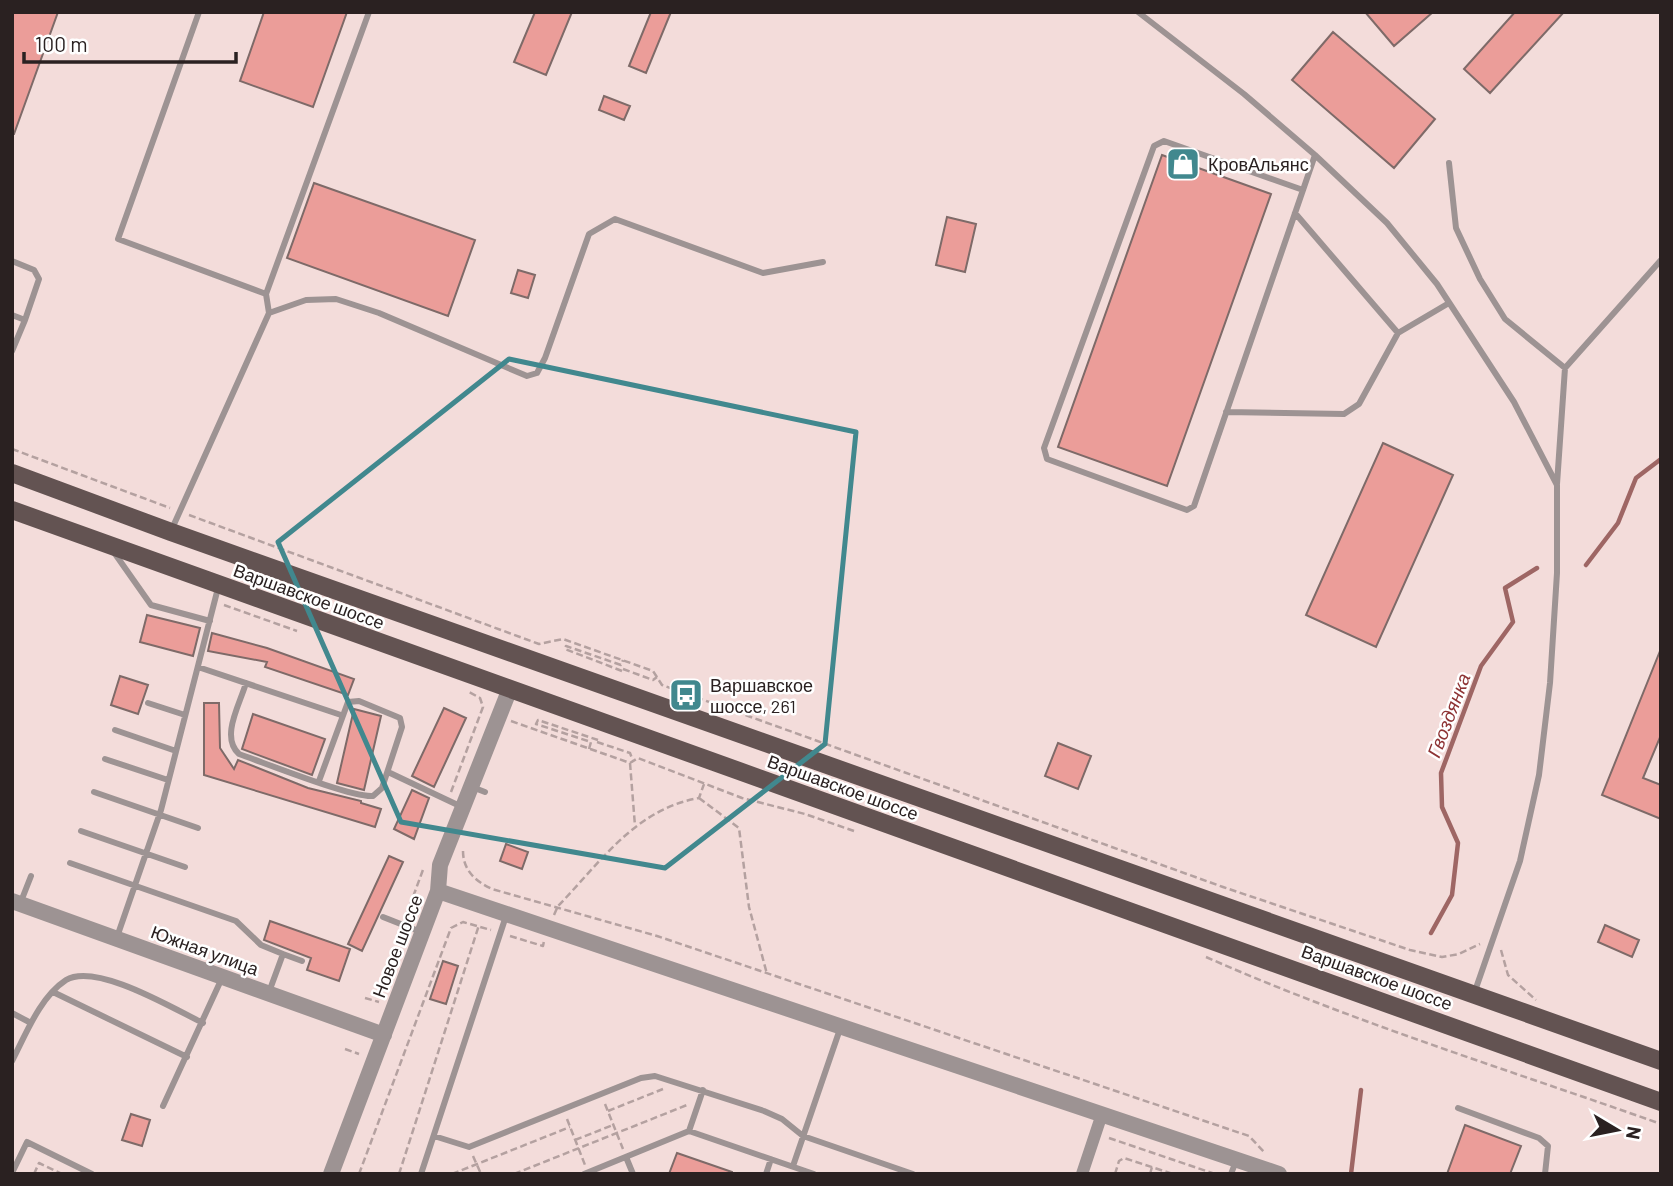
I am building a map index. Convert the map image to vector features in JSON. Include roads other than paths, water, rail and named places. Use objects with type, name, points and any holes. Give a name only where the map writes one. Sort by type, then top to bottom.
[{"type":"main road","name":"Варшавское шоссе","points":[[12,473],[171,532],[1661,1061]]},
{"type":"main road","name":"Варшавское шоссе","points":[[12,510],[509,691],[1661,1102]]},
{"type":"street","name":"Новое шоссе","points":[[331,1174],[438,891],[440,865],[462,807],[477,789],[509,691]]},
{"type":"street","points":[[438,891],[1102,1114],[1234,1166],[1275,1167]]},
{"type":"street","name":"Южная улица","points":[[16,902],[384,1035]]},
{"type":"street","points":[[1082,1174],[1102,1114]]},
{"type":"lane","points":[[199,12],[118,239],[266,294]]},
{"type":"lane","points":[[171,532],[269,313],[266,294],[369,12]]},
{"type":"lane","points":[[1138,12],[1315,155],[1387,223],[1449,303],[1514,402],[1557,485]]},
{"type":"lane","points":[[1303,190],[1164,141],[1154,146],[1044,448],[1047,459],[1187,510],[1194,506],[1294,213],[1303,190],[1315,155]]},
{"type":"lane","points":[[1449,163],[1456,228],[1480,279],[1505,319],[1565,368]]},
{"type":"lane","points":[[1294,213],[1398,333]]},
{"type":"lane","points":[[269,313],[306,300],[336,299],[379,313],[527,376],[537,373],[545,358],[589,234],[615,219],[763,274],[823,262]]},
{"type":"lane","points":[[1474,993],[1497,935],[1520,861],[1539,775],[1550,683],[1557,573],[1557,485],[1565,368],[1661,260]]},
{"type":"lane","points":[[12,261],[34,270],[38,279],[12,351]]},
{"type":"lane","points":[[1226,412],[1239,415],[1343,414],[1359,404],[1398,333],[1449,303]]},
{"type":"lane","points":[[12,315],[25,320]]},
{"type":"lane","points":[[110,546],[151,605],[210,621]]},
{"type":"lane","points":[[116,939],[159,815],[219,586]]},
{"type":"lane","points":[[198,667],[341,715]]},
{"type":"lane","points":[[246,683],[230,732],[235,750],[319,781],[369,796],[382,788],[402,727],[400,718],[353,700],[341,715],[319,781]]},
{"type":"lane","points":[[148,703],[185,715]]},
{"type":"lane","points":[[115,730],[176,751]]},
{"type":"lane","points":[[105,759],[168,780]]},
{"type":"lane","points":[[387,772],[462,807]]},
{"type":"lane","points":[[94,792],[198,828]]},
{"type":"lane","points":[[81,831],[185,867]]},
{"type":"lane","points":[[70,863],[236,921],[261,945],[302,961]]},
{"type":"lane","points":[[16,902],[31,876]]},
{"type":"lane","points":[[421,1174],[507,915]]},
{"type":"lane","points":[[383,918],[421,932]]},
{"type":"lane","points":[[269,994],[283,954]]},
{"type":"lane","points":[[12,1061],[31,1023],[52,992],[68,979],[96,975],[203,1023]]},
{"type":"lane","points":[[163,1106],[222,977]]},
{"type":"lane","points":[[52,992],[187,1056]]},
{"type":"lane","points":[[12,1013],[31,1023]]},
{"type":"lane","points":[[793,1166],[841,1026]]},
{"type":"lane","points":[[434,1136],[469,1147],[648,1076],[703,1090],[782,1119],[803,1136],[913,1174]]},
{"type":"lane","points":[[690,1131],[703,1090]]},
{"type":"lane","points":[[1458,1108],[1539,1138],[1548,1146],[1545,1174]]},
{"type":"lane","points":[[587,1173],[690,1131],[814,1174]]},
{"type":"lane","points":[[12,1173],[27,1142],[92,1174]]},
{"type":"lane","points":[[626,1157],[633,1174]]},
{"type":"lane","points":[[766,1174],[771,1159]]},
{"type":"waterway","name":"Гвоздянка","points":[[1586,565],[1618,523],[1636,478],[1661,459]]},
{"type":"waterway","name":"Гвоздянка","points":[[1431,933],[1452,895],[1458,843],[1442,807],[1441,773],[1481,666],[1513,622],[1505,588],[1537,568]]},
{"type":"waterway","name":"Гвоздянка","points":[[1351,1174],[1361,1090]]},
{"type":"place","name":"КровАльянс","points":[[1183,164]]},
{"type":"place","name":"Варшавское шоссе, 261","points":[[686,695]]}]
